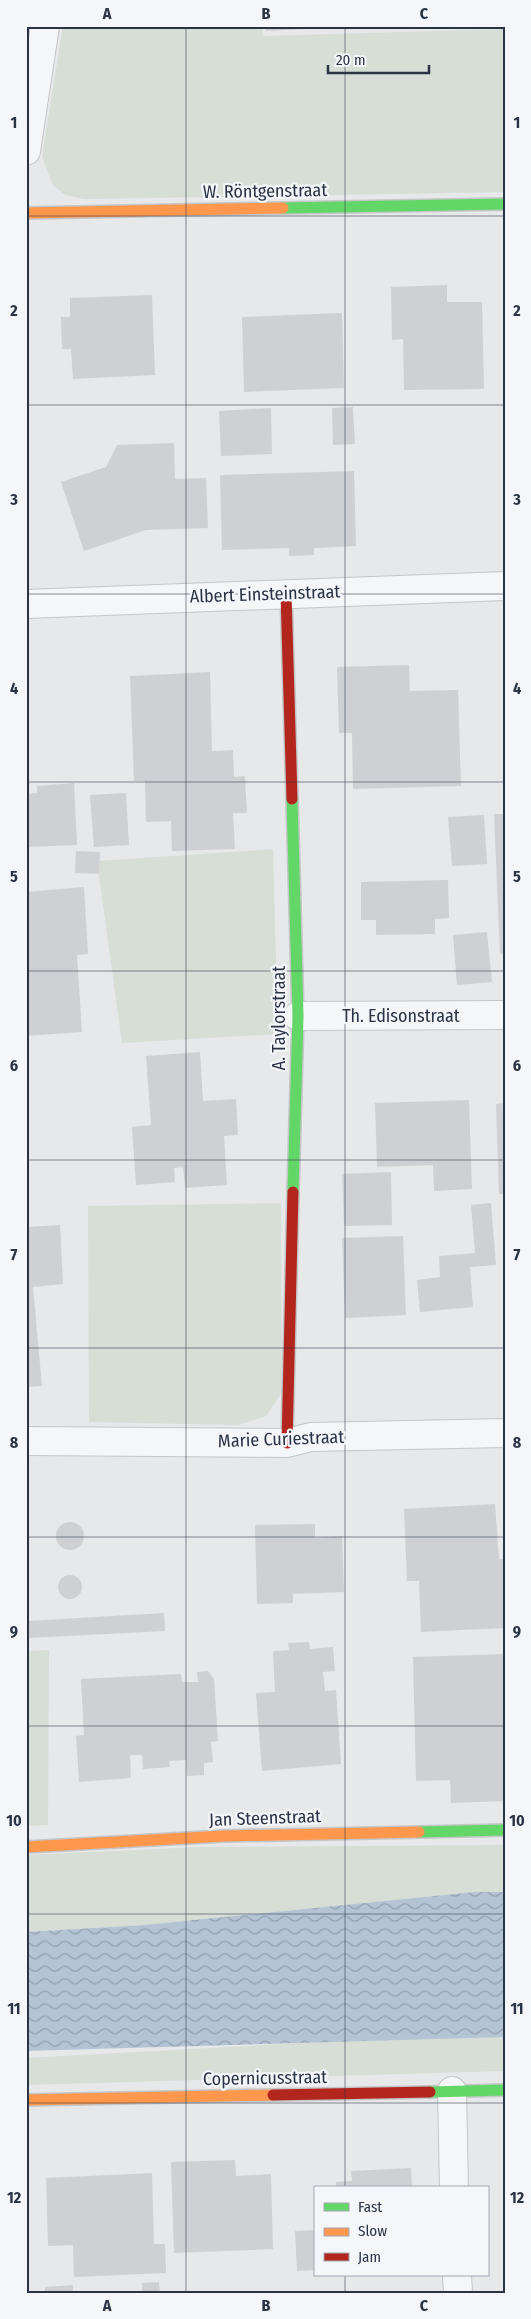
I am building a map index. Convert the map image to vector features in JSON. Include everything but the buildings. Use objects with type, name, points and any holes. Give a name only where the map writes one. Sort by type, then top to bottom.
[{"type":"street","points":[[26,150],[45,26]]},
{"type":"street","name":"W. Röntgenstraat","points":[[26,213],[505,204]]},
{"type":"street","name":"Albert Einsteinstraat","points":[[26,604],[505,586]]},
{"type":"street","name":"A. Taylorstraat","points":[[286,593],[298,1016],[288,1443]]},
{"type":"street","name":"Th. Edisonstraat","points":[[298,1016],[505,1015]]},
{"type":"street","name":"Marie Curiestraat","points":[[26,1441],[288,1443],[311,1437],[505,1433]]},
{"type":"street","name":"Jan Steenstraat","points":[[26,1847],[224,1836],[505,1830]]},
{"type":"street","name":"Copernicusstraat","points":[[26,2100],[505,2090]]},
{"type":"street","points":[[452,2091],[454,2186]]},
{"type":"street","points":[[457,2276],[458,2293]]},
{"type":"shaded area","points":[[63,26],[262,26],[263,36],[505,29],[505,192],[84,199],[65,195],[52,184],[42,156]]},
{"type":"shaded area","points":[[273,849],[278,1034],[122,1043],[97,861]]},
{"type":"shaded area","points":[[281,1203],[282,1392],[266,1416],[238,1425],[89,1422],[88,1206]]},
{"type":"shaded area","points":[[49,1650],[48,1825],[26,1826],[26,1651]]},
{"type":"shaded area","points":[[505,1845],[505,1892],[474,1892],[144,1925],[26,1932],[26,1855],[199,1847]]},
{"type":"shaded area","points":[[505,2037],[505,2071],[26,2085],[26,2058],[392,2038]]},
{"type":"water","points":[[474,1892],[505,1892],[505,2037],[26,2051],[26,1932],[144,1925]]},
{"type":"traffic: fast","points":[[283,208],[505,204]]},
{"type":"traffic: fast","points":[[292,799],[298,1016],[293,1192]]},
{"type":"traffic: fast","points":[[419,1832],[505,1830]]},
{"type":"traffic: fast","points":[[430,2092],[505,2090]]},
{"type":"traffic: slow","points":[[26,213],[283,208]]},
{"type":"traffic: slow","points":[[26,1847],[224,1836],[419,1832]]},
{"type":"traffic: slow","points":[[26,2100],[273,2095]]},
{"type":"traffic: jam","points":[[286,593],[292,799]]},
{"type":"traffic: jam","points":[[287,1443],[293,1192]]},
{"type":"traffic: jam","points":[[273,2095],[430,2092]]}]
